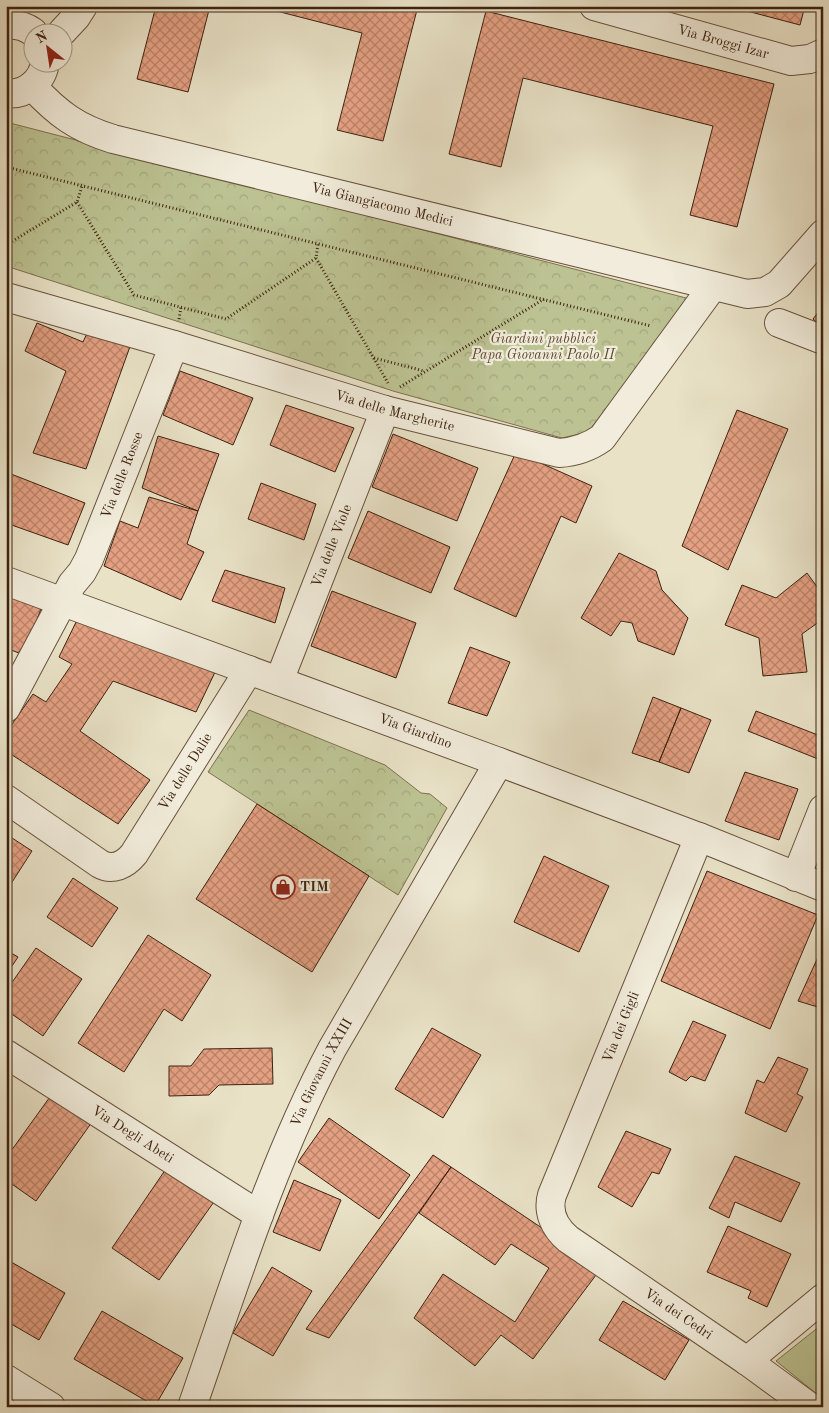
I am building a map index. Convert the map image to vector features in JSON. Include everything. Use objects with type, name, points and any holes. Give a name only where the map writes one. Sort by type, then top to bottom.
[{"type":"street","points":[[71,22],[83,6]]},
{"type":"street","name":"Via Broggi Izar","points":[[594,6],[791,61],[810,59],[823,53]]},
{"type":"street","points":[[7,19],[22,26]]},
{"type":"street","points":[[6,93],[22,92],[32,86],[43,72]]},
{"type":"street","name":"Via Giangiacomo Medici","points":[[32,86],[62,115],[100,135],[747,294],[765,292],[779,284],[823,234]]},
{"type":"street","name":"Via delle Margherite","points":[[6,297],[174,345],[385,410],[552,452],[568,453],[586,448],[605,434],[714,286]]},
{"type":"street","points":[[779,323],[823,340]]},
{"type":"street","name":"Via delle Rosse","points":[[6,708],[72,584],[82,572],[89,559],[174,345]]},
{"type":"street","name":"Via delle Viole","points":[[279,681],[385,410]]},
{"type":"street","name":"Via Giardino","points":[[6,580],[700,837],[823,887]]},
{"type":"street","name":"Via delle Dalie","points":[[6,799],[100,864],[115,867],[123,864],[134,854],[249,670]]},
{"type":"street","name":"Via Giovanni XXIII","points":[[192,1407],[259,1215],[299,1116],[328,1055],[499,762]]},
{"type":"street","points":[[796,877],[823,809]]},
{"type":"street","name":"Via dei Gigli","points":[[552,1218],[550,1201],[552,1195],[700,837]]},
{"type":"street","name":"Via Degli Abeti","points":[[6,1054],[259,1215]]},
{"type":"street","name":"Via dei Cedri","points":[[552,1218],[568,1239],[747,1361],[810,1407]]},
{"type":"street","points":[[747,1361],[823,1298]]},
{"type":"street","points":[[6,1379],[51,1407]]},
{"type":"path","points":[[6,167],[658,328]]},
{"type":"path","points":[[6,245],[77,202],[82,186]]},
{"type":"path","points":[[77,202],[134,295],[226,319],[316,258]]},
{"type":"path","points":[[318,244],[316,258],[393,391],[544,299]]},
{"type":"path","points":[[374,358],[424,372]]},
{"type":"green space","name":"Giardini pubblici Papa Giovanni Paolo II","points":[[6,122],[690,299],[588,432],[562,438],[393,391],[6,266]]},
{"type":"green space","points":[[249,710],[385,765],[421,793],[430,794],[447,808],[398,895],[208,772]]},
{"type":"green space","points":[[820,1326],[823,1328],[823,1352],[820,1354],[823,1357],[823,1399],[776,1361]]},
{"type":"building","points":[[156,6],[210,6],[188,92],[137,79]]},
{"type":"building","points":[[257,6],[418,6],[383,141],[337,130],[362,33]]},
{"type":"building","points":[[728,6],[805,6],[800,25]]},
{"type":"building","points":[[486,11],[774,84],[737,227],[690,215],[713,126],[523,78],[501,167],[449,154]]},
{"type":"building","points":[[823,306],[823,328],[813,319]]},
{"type":"building","points":[[37,323],[83,342],[89,329],[132,341],[86,469],[33,453],[66,371],[25,351]]},
{"type":"building","points":[[180,371],[253,398],[233,445],[163,415]]},
{"type":"building","points":[[286,405],[354,428],[335,472],[270,445]]},
{"type":"building","points":[[737,410],[788,429],[728,570],[682,546]]},
{"type":"building","points":[[393,434],[478,468],[457,521],[372,487]]},
{"type":"building","points":[[158,436],[219,454],[198,511],[142,488]]},
{"type":"building","points":[[516,452],[592,486],[576,523],[561,516],[516,617],[454,589]]},
{"type":"building","points":[[6,472],[85,503],[68,545],[6,523]]},
{"type":"building","points":[[261,483],[316,504],[304,540],[248,519]]},
{"type":"building","points":[[149,497],[198,511],[187,544],[204,552],[181,600],[104,566],[120,521],[138,528]]},
{"type":"building","points":[[368,511],[450,547],[431,593],[348,558]]},
{"type":"building","points":[[619,553],[656,571],[662,590],[688,618],[674,655],[638,641],[632,623],[621,621],[611,636],[581,618]]},
{"type":"building","points":[[225,570],[285,588],[275,623],[212,601]]},
{"type":"building","points":[[807,573],[823,595],[823,619],[802,634],[807,672],[763,676],[759,638],[725,625],[742,585],[776,598]]},
{"type":"building","points":[[332,591],[416,623],[396,678],[311,646]]},
{"type":"building","points":[[6,592],[42,606],[24,655],[6,648]]},
{"type":"building","points":[[80,614],[218,666],[196,712],[113,681],[80,731],[150,780],[118,824],[6,751],[6,733],[33,694],[46,702],[72,664],[59,657]]},
{"type":"building","points":[[470,647],[510,662],[487,716],[448,703]]},
{"type":"building","points":[[653,697],[681,708],[659,762],[632,753]]},
{"type":"building","points":[[681,708],[711,720],[689,773],[659,762]]},
{"type":"building","points":[[756,711],[823,737],[823,761],[748,731]]},
{"type":"building","points":[[745,772],[798,789],[779,840],[725,821]]},
{"type":"building","name":"TIM","points":[[257,804],[369,876],[312,972],[196,899]]},
{"type":"building","points":[[6,834],[32,851],[7,890],[6,889]]},
{"type":"building","points":[[544,856],[609,886],[579,952],[514,922]]},
{"type":"building","points":[[707,871],[818,915],[770,1029],[661,981]]},
{"type":"building","points":[[73,878],[118,908],[92,947],[47,917]]},
{"type":"building","points":[[148,935],[211,975],[182,1021],[164,1009],[124,1072],[78,1043]]},
{"type":"building","points":[[823,946],[823,1003],[821,1008],[798,1001]]},
{"type":"building","points":[[36,948],[82,979],[43,1036],[6,1010],[6,991]]},
{"type":"building","points":[[6,950],[18,957],[6,975]]},
{"type":"building","points":[[693,1021],[726,1035],[705,1081],[691,1076],[686,1081],[669,1072]]},
{"type":"building","points":[[432,1028],[481,1055],[443,1118],[395,1089]]},
{"type":"building","points":[[272,1048],[273,1084],[219,1085],[209,1095],[169,1096],[169,1066],[191,1066],[204,1049]]},
{"type":"building","points":[[778,1057],[808,1069],[797,1094],[803,1097],[786,1132],[745,1113],[757,1080],[764,1083]]},
{"type":"building","points":[[52,1094],[92,1122],[36,1201],[6,1180],[6,1158]]},
{"type":"building","points":[[329,1118],[410,1175],[379,1219],[298,1162]]},
{"type":"building","points":[[626,1131],[671,1149],[659,1174],[652,1172],[632,1207],[598,1187]]},
{"type":"building","points":[[433,1155],[451,1167],[329,1338],[306,1329]]},
{"type":"building","points":[[735,1156],[800,1183],[781,1222],[735,1202],[729,1218],[709,1208]]},
{"type":"building","points":[[170,1163],[218,1196],[159,1280],[112,1248]]},
{"type":"building","points":[[451,1167],[597,1265],[596,1275],[533,1359],[501,1335],[475,1366],[414,1318],[443,1274],[515,1322],[549,1268],[511,1244],[495,1265],[419,1213]]},
{"type":"building","points":[[294,1180],[341,1200],[320,1251],[273,1232]]},
{"type":"building","points":[[728,1226],[791,1254],[767,1307],[748,1298],[751,1291],[707,1272]]},
{"type":"building","points":[[6,1259],[65,1293],[39,1340],[6,1321]]},
{"type":"building","points":[[272,1267],[312,1291],[273,1356],[233,1333]]},
{"type":"building","points":[[623,1301],[689,1340],[665,1380],[599,1340]]},
{"type":"building","points":[[102,1311],[183,1358],[155,1406],[74,1359]]},
{"type":"place","name":"TIM","points":[[283,887]]}]
